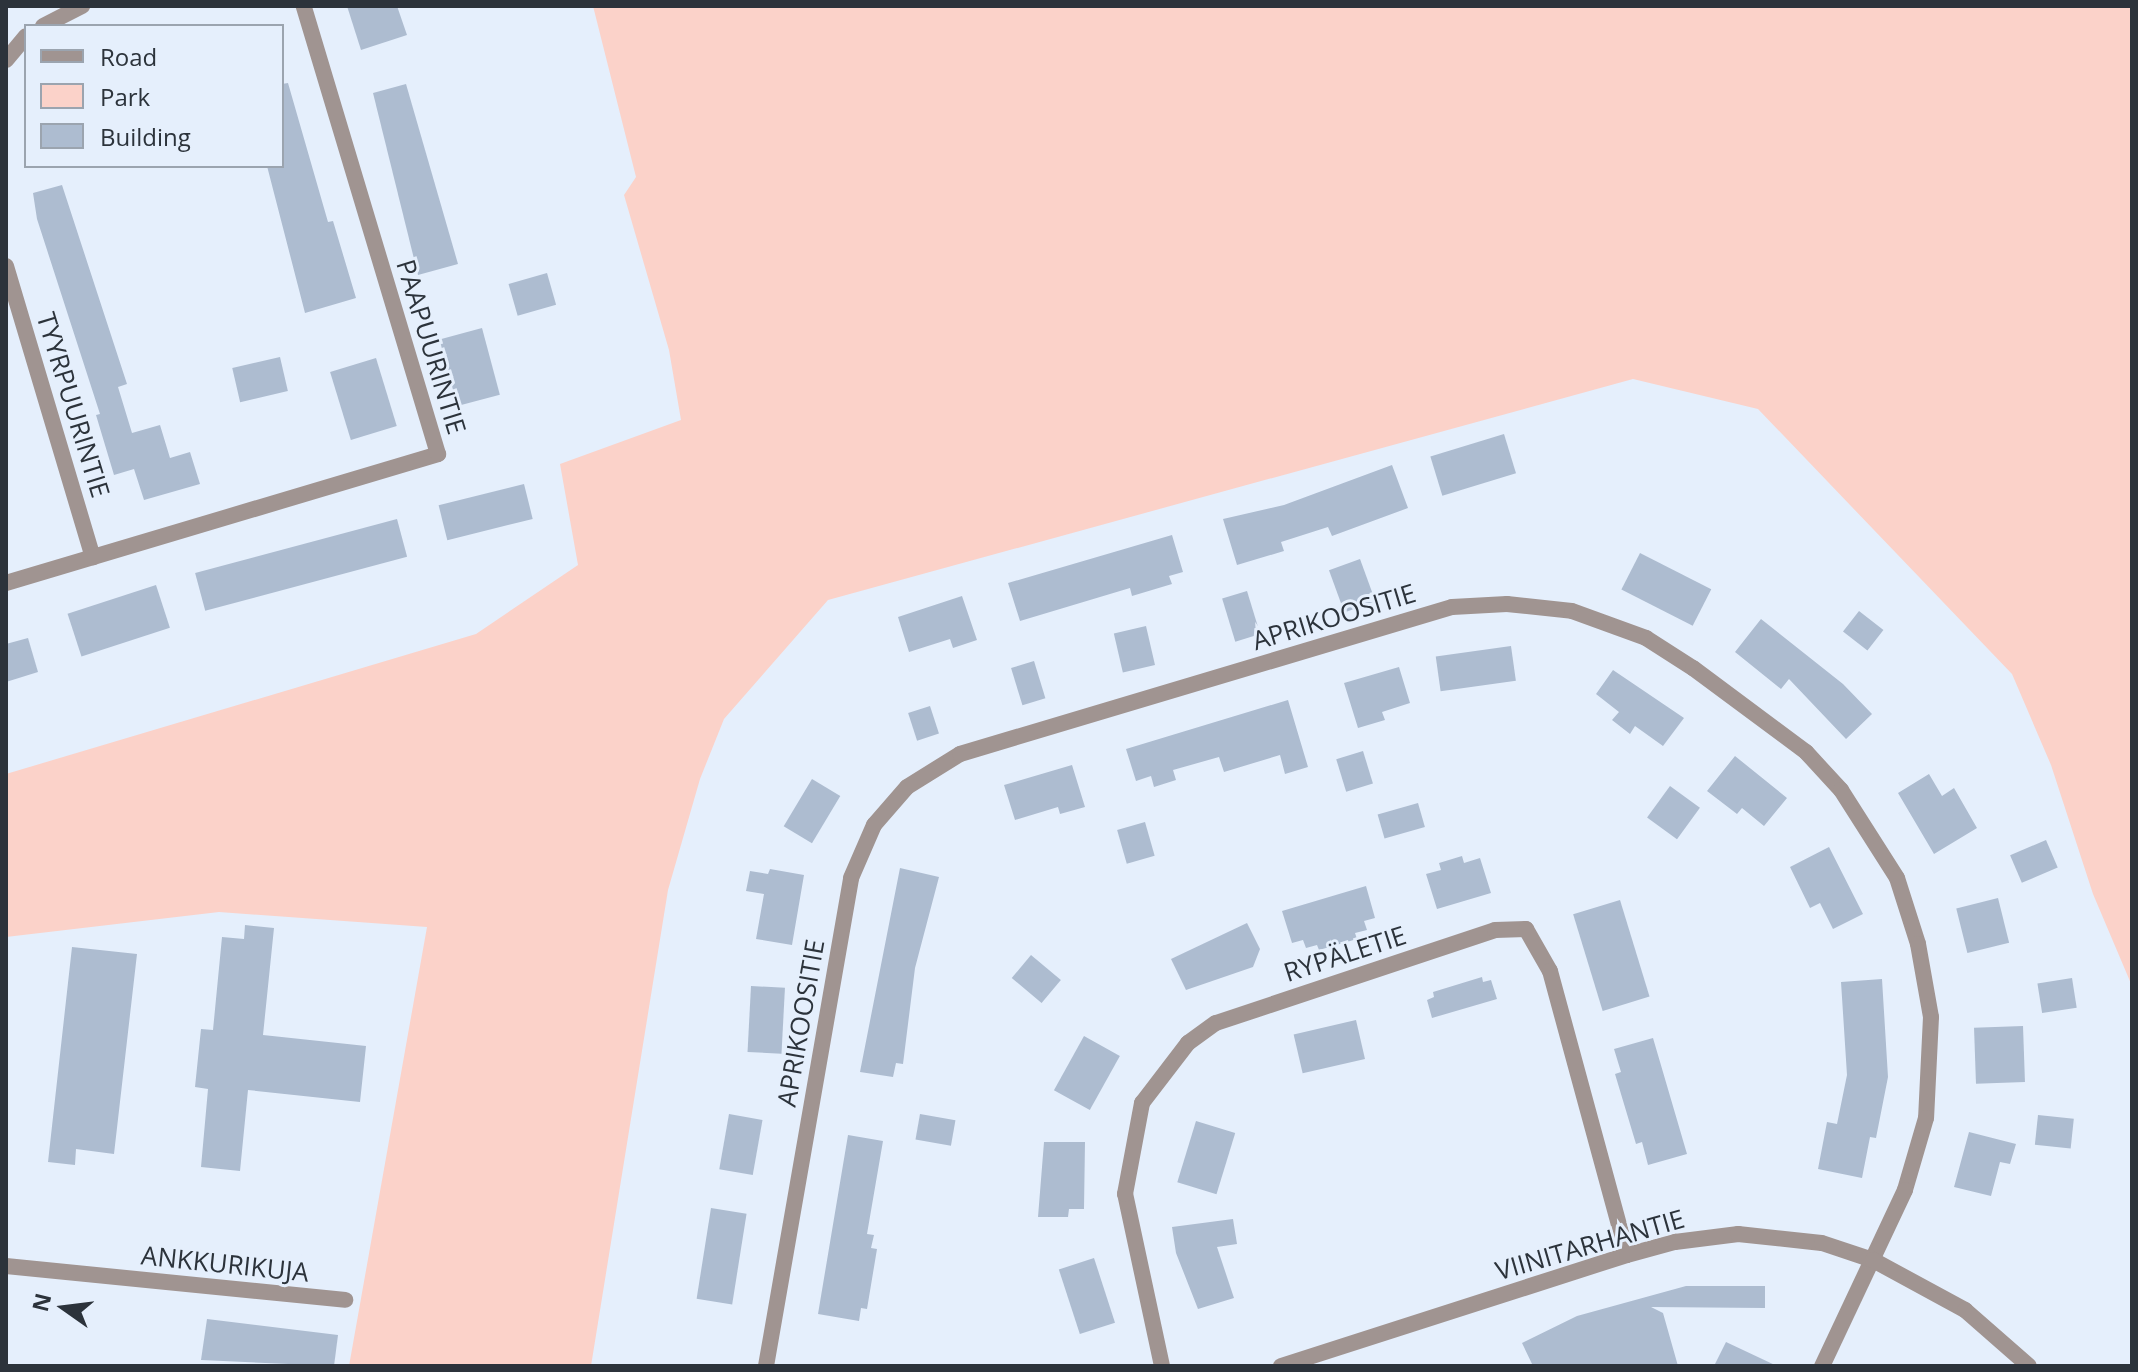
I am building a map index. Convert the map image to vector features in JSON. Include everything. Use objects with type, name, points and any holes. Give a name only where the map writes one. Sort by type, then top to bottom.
[{"type":"street","points":[[47,24],[82,6]]},
{"type":"street","name":"PAAPUURINTIE","points":[[6,583],[438,454],[304,6]]},
{"type":"street","points":[[6,60],[24,38]]},
{"type":"street","name":"TYYRPUURINTIE","points":[[6,266],[93,557]]},
{"type":"street","name":"APRIKOOSITIE","points":[[766,1366],[851,878],[874,825],[907,787],[960,754],[1452,607],[1507,604],[1572,611],[1646,638],[1795,744],[1841,790],[1897,878],[1918,944],[1931,1017],[1926,1118],[1905,1190],[1822,1366]]},
{"type":"street","name":"RYPÄLETIE","points":[[1162,1366],[1125,1194],[1142,1103],[1188,1043],[1216,1023],[1495,930],[1526,929],[1550,971],[1627,1255]]},
{"type":"street","name":"VIINITARHANTIE","points":[[1281,1366],[1627,1255],[1675,1242],[1751,1234],[1822,1243],[1873,1260],[1965,1310],[2029,1366]]},
{"type":"street","name":"ANKKURIKUJA","points":[[6,1266],[345,1300]]},
{"type":"green space","points":[[593,6],[2132,6],[2132,986],[2093,894],[2051,765],[2012,674],[1758,409],[1633,379],[828,600],[724,719],[700,779],[668,890],[591,1366],[349,1366],[427,927],[219,912],[6,937],[6,774],[476,634],[578,565],[560,464],[681,420],[669,350],[624,195],[636,177]]},
{"type":"building","points":[[347,6],[397,6],[407,35],[361,50]]},
{"type":"building","points":[[288,83],[328,222],[333,221],[356,298],[305,313],[268,168],[284,168],[284,84]]},
{"type":"building","points":[[406,84],[458,264],[418,275],[373,93]]},
{"type":"building","points":[[62,185],[127,384],[118,387],[132,433],[160,425],[170,458],[190,452],[200,484],[144,500],[134,469],[114,475],[96,415],[100,414],[37,219],[33,193]]},
{"type":"building","points":[[547,273],[556,305],[518,316],[509,284]]},
{"type":"building","points":[[482,328],[500,395],[457,406],[439,339]]},
{"type":"building","points":[[280,357],[288,391],[240,402],[232,368]]},
{"type":"building","points":[[376,358],[397,426],[351,440],[330,372]]},
{"type":"building","points":[[1504,434],[1516,473],[1442,496],[1430,457]]},
{"type":"building","points":[[1392,465],[1408,508],[1332,536],[1328,527],[1281,542],[1284,551],[1237,565],[1223,519],[1284,505]]},
{"type":"building","points":[[524,484],[533,519],[447,540],[439,505]]},
{"type":"building","points":[[397,519],[407,557],[205,611],[195,573]]},
{"type":"building","points":[[1172,535],[1183,572],[1169,576],[1172,584],[1132,596],[1130,588],[1020,621],[1008,583]]},
{"type":"building","points":[[1640,553],[1711,589],[1693,626],[1621,590]]},
{"type":"building","points":[[1360,559],[1375,601],[1344,613],[1329,570]]},
{"type":"building","points":[[156,585],[170,628],[81,657],[68,614]]},
{"type":"building","points":[[1247,591],[1260,634],[1235,642],[1222,599]]},
{"type":"building","points":[[962,596],[977,640],[953,648],[950,639],[909,652],[898,617]]},
{"type":"building","points":[[1859,611],[1883,630],[1867,651],[1843,631]]},
{"type":"building","points":[[1761,619],[1843,684],[1872,714],[1846,739],[1789,679],[1781,689],[1735,652]]},
{"type":"building","points":[[1146,626],[1155,665],[1123,672],[1114,633]]},
{"type":"building","points":[[28,638],[38,672],[6,682],[6,644]]},
{"type":"building","points":[[1511,646],[1516,681],[1441,691],[1436,657]]},
{"type":"building","points":[[1034,661],[1045,698],[1022,705],[1011,668]]},
{"type":"building","points":[[1399,667],[1410,703],[1382,712],[1385,720],[1358,728],[1344,683]]},
{"type":"building","points":[[1613,670],[1684,718],[1663,746],[1635,726],[1630,734],[1612,720],[1619,712],[1596,694]]},
{"type":"building","points":[[1288,700],[1308,767],[1285,774],[1280,755],[1224,772],[1219,757],[1173,770],[1176,780],[1154,787],[1151,776],[1136,781],[1126,749]]},
{"type":"building","points":[[930,706],[939,734],[917,741],[908,713]]},
{"type":"building","points":[[1363,751],[1373,784],[1346,792],[1336,759]]},
{"type":"building","points":[[1735,756],[1787,798],[1764,826],[1742,808],[1737,814],[1707,791]]},
{"type":"building","points":[[1072,765],[1085,807],[1060,814],[1058,807],[1015,820],[1004,785]]},
{"type":"building","points":[[1929,774],[1942,796],[1954,788],[1977,828],[1934,854],[1898,793]]},
{"type":"building","points":[[812,779],[840,796],[812,843],[784,826]]},
{"type":"building","points":[[1670,786],[1700,808],[1677,839],[1647,818]]},
{"type":"building","points":[[1418,803],[1425,827],[1385,839],[1378,815]]},
{"type":"building","points":[[1145,822],[1155,856],[1127,864],[1117,830]]},
{"type":"building","points":[[2046,840],[2058,868],[2022,883],[2010,855]]},
{"type":"building","points":[[1829,847],[1863,914],[1833,929],[1820,903],[1810,908],[1790,867]]},
{"type":"building","points":[[1462,856],[1464,863],[1480,858],[1491,893],[1437,909],[1426,874],[1441,870],[1439,863]]},
{"type":"building","points":[[900,868],[939,877],[915,968],[903,1064],[896,1063],[893,1077],[860,1072]]},
{"type":"building","points":[[770,869],[804,875],[792,945],[756,939],[764,894],[746,891],[750,871],[768,874]]},
{"type":"building","points":[[1366,886],[1375,918],[1364,921],[1367,930],[1355,933],[1357,939],[1319,950],[1317,945],[1306,948],[1303,940],[1292,943],[1282,911]]},
{"type":"building","points":[[1998,898],[2009,943],[1967,953],[1956,908]]},
{"type":"building","points":[[1620,900],[1650,997],[1603,1011],[1573,914]]},
{"type":"building","points":[[1247,923],[1260,949],[1253,967],[1186,990],[1171,959]]},
{"type":"building","points":[[245,925],[274,928],[263,1035],[366,1046],[360,1102],[248,1090],[240,1171],[201,1167],[208,1089],[195,1087],[201,1029],[213,1030],[222,937],[244,939]]},
{"type":"building","points":[[72,947],[137,954],[114,1154],[76,1149],[75,1165],[48,1162]]},
{"type":"building","points":[[1031,955],[1061,980],[1042,1003],[1012,978]]},
{"type":"building","points":[[1482,977],[1483,982],[1491,980],[1497,999],[1432,1018],[1427,1000],[1434,997],[1433,992]]},
{"type":"building","points":[[2072,978],[2077,1008],[2042,1013],[2037,983]]},
{"type":"building","points":[[1882,979],[1888,1077],[1876,1138],[1870,1137],[1862,1178],[1818,1169],[1827,1122],[1837,1124],[1847,1075],[1841,982]]},
{"type":"building","points":[[751,986],[785,988],[781,1054],[748,1052]]},
{"type":"building","points":[[1356,1020],[1365,1059],[1303,1073],[1294,1034]]},
{"type":"building","points":[[2023,1026],[2025,1082],[1976,1084],[1974,1028]]},
{"type":"building","points":[[1084,1036],[1120,1056],[1090,1110],[1054,1090]]},
{"type":"building","points":[[1653,1038],[1687,1154],[1648,1165],[1642,1142],[1636,1144],[1615,1074],[1621,1072],[1614,1049]]},
{"type":"building","points":[[729,1114],[762,1120],[753,1175],[719,1169]]},
{"type":"building","points":[[920,1114],[955,1120],[951,1146],[915,1140]]},
{"type":"building","points":[[2038,1115],[2074,1119],[2071,1149],[2035,1145]]},
{"type":"building","points":[[1196,1121],[1235,1133],[1216,1194],[1177,1182]]},
{"type":"building","points":[[1969,1132],[2016,1144],[2010,1164],[2000,1162],[1991,1196],[1954,1187]]},
{"type":"building","points":[[848,1135],[883,1141],[867,1234],[874,1235],[871,1248],[877,1249],[867,1309],[861,1308],[859,1321],[818,1314]]},
{"type":"building","points":[[1044,1142],[1085,1142],[1084,1209],[1069,1209],[1068,1217],[1038,1217]]},
{"type":"building","points":[[711,1208],[747,1214],[732,1304],[697,1299]]},
{"type":"building","points":[[1233,1219],[1237,1244],[1217,1247],[1234,1298],[1198,1309],[1176,1253],[1172,1227]]},
{"type":"building","points":[[1094,1258],[1115,1323],[1080,1334],[1059,1269]]},
{"type":"building","points":[[1686,1286],[1765,1286],[1765,1308],[1651,1307],[1663,1313],[1678,1366],[1533,1366],[1522,1343],[1577,1316]]},
{"type":"building","points":[[207,1319],[338,1335],[334,1366],[201,1360]]},
{"type":"building","points":[[1726,1342],[1777,1366],[1714,1366]]}]
